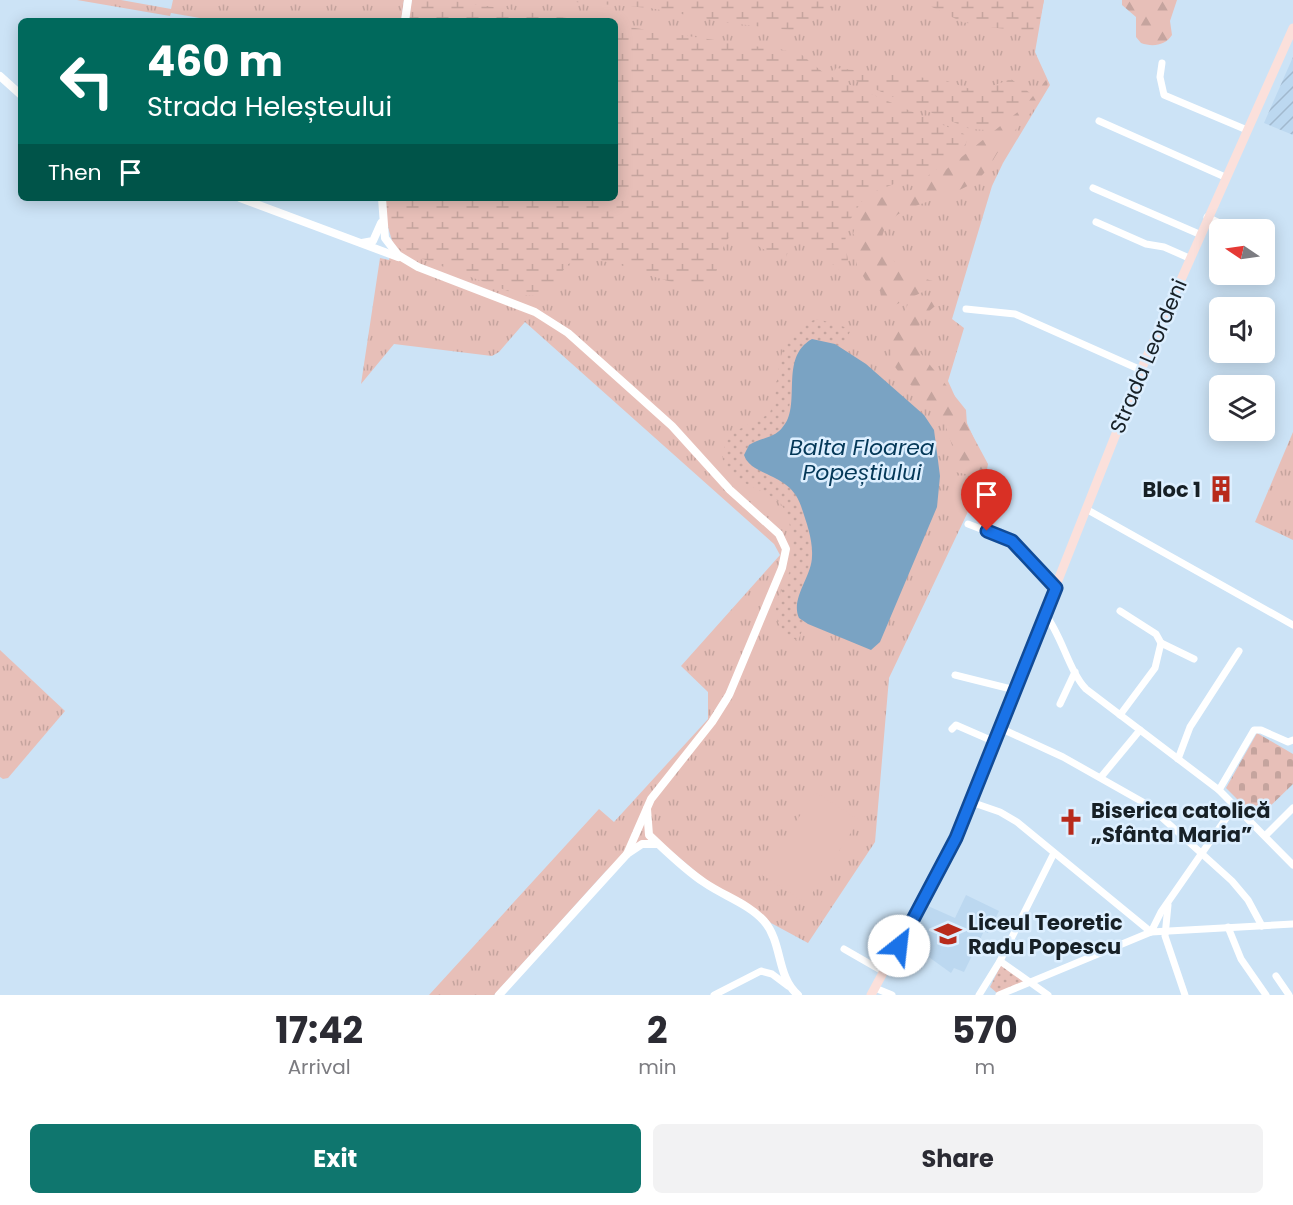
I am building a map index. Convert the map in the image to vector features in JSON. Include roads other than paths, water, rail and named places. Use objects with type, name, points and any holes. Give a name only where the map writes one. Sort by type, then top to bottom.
[{"type":"main road","name":"Strada Leordeni","points":[[873,991],[944,863],[971,802],[1141,370],[1199,234],[1293,28]]},
{"type":"street","points":[[405,18],[408,0]]},
{"type":"street","points":[[1162,63],[1160,76],[1164,95],[1247,130]]},
{"type":"street","points":[[0,76],[18,92]]},
{"type":"street","points":[[1099,121],[1225,177]]},
{"type":"street","points":[[1093,188],[1199,234]]},
{"type":"street","points":[[248,201],[355,242],[380,243],[401,258],[528,309],[561,327],[672,426],[730,490],[784,541],[786,554],[784,563],[729,695],[712,722],[648,803],[627,854]]},
{"type":"street","points":[[380,243],[382,201]]},
{"type":"street","points":[[1207,217],[1211,219]]},
{"type":"street","points":[[1096,222],[1146,244],[1164,247],[1189,258]]},
{"type":"street","points":[[966,309],[1015,314],[1141,370]]},
{"type":"street","points":[[1086,509],[1293,625]]},
{"type":"street","points":[[968,524],[1012,541],[1056,588]]},
{"type":"street","points":[[1120,611],[1156,634],[1161,643],[1194,659]]},
{"type":"street","points":[[1045,614],[1062,640],[1075,672],[1086,689],[1236,804],[1293,865]]},
{"type":"street","points":[[1120,714],[1155,668],[1161,643]]},
{"type":"street","points":[[1179,759],[1190,727],[1239,651]]},
{"type":"street","points":[[1060,704],[1075,672]]},
{"type":"street","points":[[955,675],[1015,690]]},
{"type":"street","points":[[952,729],[956,725],[995,742]]},
{"type":"street","points":[[1000,728],[1101,777],[1148,805],[1242,891],[1262,926]]},
{"type":"street","points":[[1101,777],[1140,730]]},
{"type":"street","points":[[1219,790],[1254,730],[1261,730],[1288,742],[1293,740]]},
{"type":"street","points":[[971,802],[1011,818],[1151,932]]},
{"type":"street","points":[[499,995],[627,854],[646,839],[648,803]]},
{"type":"street","points":[[1151,932],[1169,900],[1236,804]]},
{"type":"street","points":[[1266,835],[1293,808]]},
{"type":"street","points":[[635,835],[640,830],[646,839]]},
{"type":"street","points":[[635,835],[660,845],[699,879],[763,920],[773,936],[788,986]]},
{"type":"street","points":[[979,995],[1000,961],[1054,853]]},
{"type":"street","points":[[1169,900],[1164,930],[1185,995]]},
{"type":"street","points":[[1001,995],[1028,988],[1151,932],[1293,924]]},
{"type":"street","points":[[1228,927],[1241,959],[1266,995]]},
{"type":"street","points":[[844,949],[884,972]]},
{"type":"street","points":[[1000,961],[1028,988],[1048,995]]},
{"type":"street","points":[[714,995],[761,971],[772,974],[798,995]]},
{"type":"street","points":[[1276,976],[1289,995]]},
{"type":"street","points":[[873,991],[892,995]]},
{"type":"water","name":"Balta Floarea Popeștiului","points":[[812,339],[835,344],[866,364],[924,415],[934,430],[940,476],[937,507],[880,642],[871,650],[808,624],[799,618],[797,603],[809,572],[812,556],[810,537],[801,506],[796,495],[788,487],[754,467],[744,455],[749,445],[775,434],[788,419],[796,358],[802,347]]},
{"type":"place","name":"Bloc 1","points":[[1221,489]]},
{"type":"place","name":"Biserica catolică „Sfânta Maria”","points":[[1071,822]]},
{"type":"place","name":"Liceul Teoretic Radu Popescu","points":[[948,934]]}]
